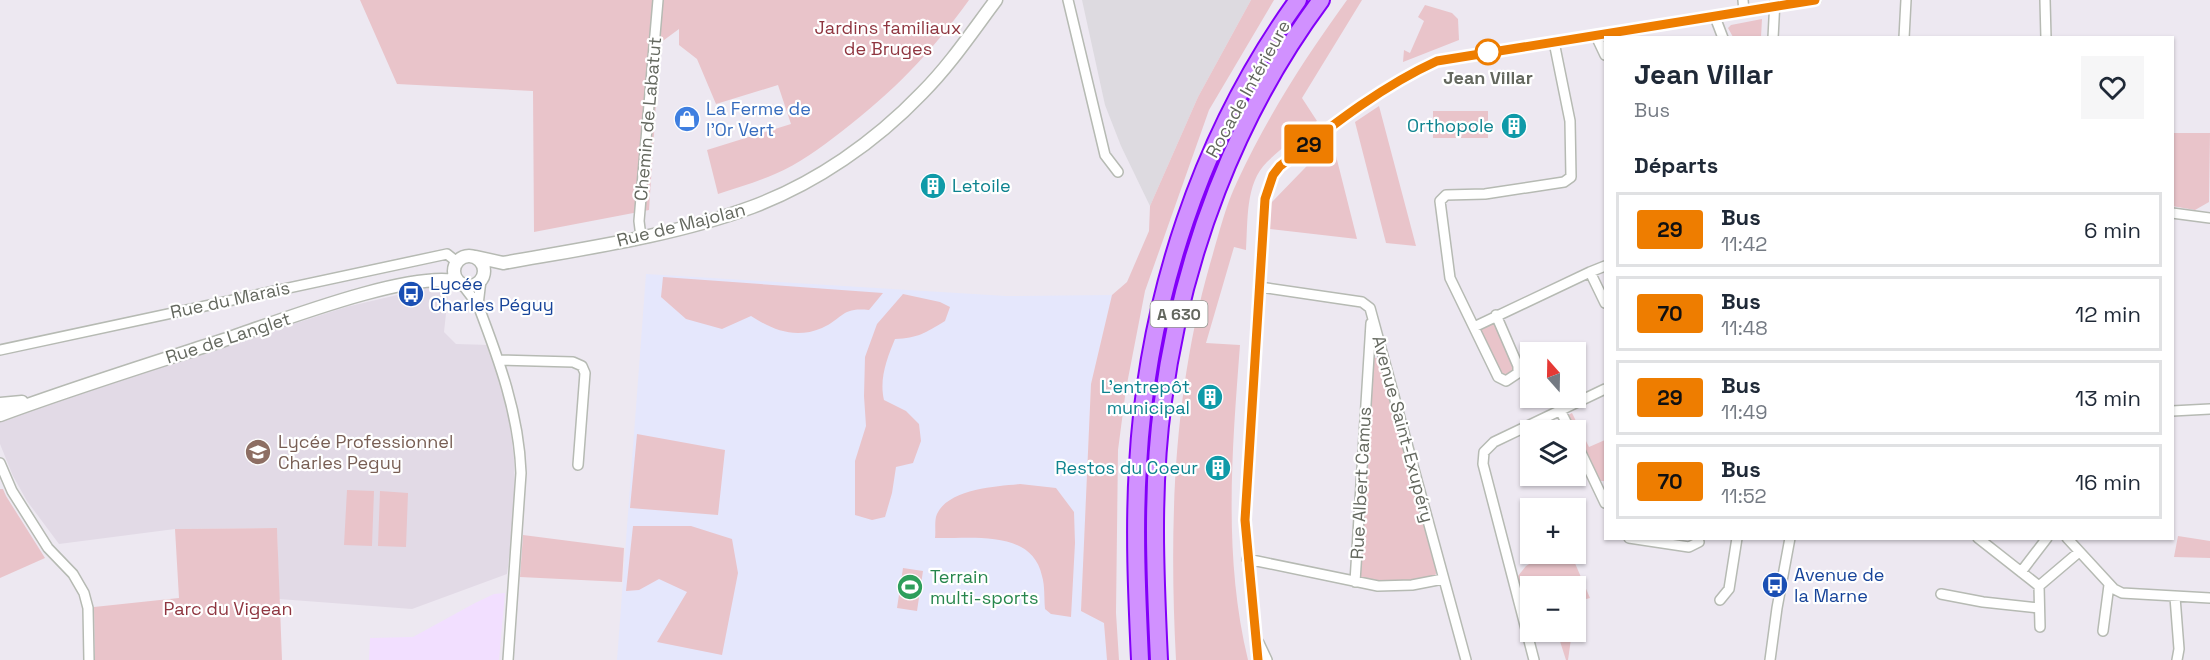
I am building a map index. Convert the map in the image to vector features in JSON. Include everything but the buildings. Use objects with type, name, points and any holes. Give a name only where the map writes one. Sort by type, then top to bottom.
[{"type":"highway","name":"A 630","points":[[1140,660],[1136,561],[1138,462],[1149,367],[1166,284],[1188,211],[1217,142],[1252,72],[1298,0]]},
{"type":"highway","name":"Rocade Intérieure","points":[[1159,660],[1156,566],[1158,463],[1163,401],[1186,284],[1198,239],[1232,154],[1283,57],[1321,0]]},
{"type":"highway","points":[[1267,87],[1335,0]]},
{"type":"street","name":"Chemin de Labatut","points":[[640,237],[639,221],[658,0]]},
{"type":"street","name":"Rue de Majolan","points":[[476,257],[503,263],[697,224],[753,206],[819,175],[875,136],[923,92],[996,0]]},
{"type":"street","points":[[1068,0],[1105,155],[1118,172]]},
{"type":"street","points":[[1743,0],[1744,12]]},
{"type":"street","points":[[1258,660],[1247,559],[1246,491],[1265,199],[1273,175],[1280,166],[1340,120],[1419,70],[1447,58],[1715,17],[1775,4],[1816,0]]},
{"type":"street","points":[[1904,36],[1906,0]]},
{"type":"street","points":[[2045,0],[2046,36]]},
{"type":"street","points":[[1773,36],[1775,4]]},
{"type":"street","points":[[1715,17],[1722,36]]},
{"type":"street","points":[[1596,36],[1604,54]]},
{"type":"street","points":[[1496,315],[1518,366],[1518,374],[1506,381],[1498,377],[1450,278],[1439,205],[1442,197],[1446,195],[1485,194],[1564,182],[1571,177],[1570,121],[1554,42]]},
{"type":"street","points":[[2174,213],[2210,218]]},
{"type":"street","name":"Rue du Marais","points":[[0,350],[447,254],[458,261]]},
{"type":"street","points":[[478,305],[484,268],[476,257],[466,256],[458,261],[454,270],[460,283],[478,305],[500,360],[520,446],[520,484],[508,660]]},
{"type":"street","name":"Rue de Langlet","points":[[0,415],[36,401],[350,299],[422,281],[444,271],[458,261]]},
{"type":"street","name":"Rue de Majolan","points":[[482,278],[503,263]]},
{"type":"street","points":[[1474,327],[1604,266]]},
{"type":"street","points":[[1590,272],[1604,299]]},
{"type":"street","points":[[460,283],[470,286],[482,278]]},
{"type":"street","name":"Rue de Langlet","points":[[422,281],[447,280],[460,283]]},
{"type":"street","name":"Avenue Saint-Exupéry","points":[[1260,287],[1362,302],[1370,308],[1466,660]]},
{"type":"street","name":"Rue Albert Camus","points":[[1355,582],[1371,314]]},
{"type":"street","points":[[500,360],[573,362],[582,366],[585,373],[578,465]]},
{"type":"street","points":[[1534,660],[1483,464],[1484,452],[1494,442],[1604,389]]},
{"type":"street","name":"Rue de Langlet","points":[[0,404],[36,401]]},
{"type":"street","points":[[1560,410],[1565,420]]},
{"type":"street","points":[[2174,411],[2210,410]]},
{"type":"street","points":[[1586,460],[1602,488]]},
{"type":"street","points":[[0,463],[12,491],[48,548],[73,574],[84,593],[88,608],[89,660]]},
{"type":"street","points":[[1642,540],[1689,547],[1702,540]]},
{"type":"street","points":[[1720,600],[1729,589],[1737,540]]},
{"type":"street","points":[[1770,660],[1790,540]]},
{"type":"street","points":[[1981,540],[2040,586]]},
{"type":"street","points":[[2021,572],[2045,540]]},
{"type":"street","points":[[2069,540],[2109,585],[2122,593],[2210,598]]},
{"type":"street","points":[[2040,627],[2038,608],[2040,586],[2079,552]]},
{"type":"street","points":[[1247,559],[1378,586],[1412,585],[1443,579]]},
{"type":"street","points":[[2103,631],[2109,585]]},
{"type":"street","points":[[1941,594],[1983,602],[2038,608]]},
{"type":"street","points":[[2175,597],[2179,649],[2177,660]]},
{"type":"street","points":[[1256,636],[1267,660]]},
{"type":"shaded area","points":[[1082,0],[1251,0],[1198,97],[1150,206],[1121,146],[1105,105]]},
{"type":"shaded area","points":[[646,274],[1006,296],[1112,295],[1091,384],[1081,611],[1104,623],[1107,660],[617,660]]},
{"type":"shaded area","name":"Lycée Professionnel Charles Peguy","points":[[440,285],[449,286],[444,332],[456,344],[490,345],[507,401],[514,459],[515,508],[507,574],[412,609],[279,599],[277,528],[175,529],[59,544],[27,501],[13,476],[0,444],[0,419],[346,307]]},
{"type":"shaded area","points":[[505,593],[499,660],[369,660],[370,638],[413,637],[475,603],[494,594]]},
{"type":"green space","name":"Jardins familiaux de Bruges","points":[[360,0],[969,0],[940,38],[910,71],[841,132],[784,170],[718,194],[707,150],[791,124],[778,85],[716,104],[697,59],[679,45],[679,29],[660,43],[649,210],[534,232],[533,91],[397,84]]},
{"type":"green space","points":[[1251,0],[1274,0],[1209,110],[1145,291],[1126,389],[1118,450],[1116,613],[1119,660],[1107,660],[1104,623],[1081,611],[1091,384],[1112,295],[1127,282],[1149,231],[1150,206],[1198,97]]},
{"type":"green space","points":[[1347,0],[1362,0],[1302,98],[1317,121],[1267,162],[1255,181],[1249,203],[1246,250],[1234,247],[1206,343],[1240,345],[1232,463],[1232,542],[1240,621],[1248,660],[1176,660],[1173,560],[1176,460],[1188,361],[1210,264],[1229,202],[1261,134],[1316,44]]},
{"type":"green space","points":[[1425,5],[1452,13],[1458,19],[1459,40],[1403,62],[1404,50],[1410,53],[1424,21],[1418,17]]},
{"type":"green space","points":[[1762,19],[1761,36],[1732,36],[1728,28],[1731,25]]},
{"type":"green space","points":[[1379,106],[1416,246],[1386,243],[1355,122]]},
{"type":"green space","points":[[1433,111],[1488,111],[1488,138],[1433,138]]},
{"type":"green space","points":[[2174,133],[2210,133],[2209,202],[2195,210],[2174,206]]},
{"type":"green space","points":[[1332,140],[1357,239],[1269,229],[1271,203]]},
{"type":"green space","points":[[663,277],[883,293],[869,310],[853,310],[822,328],[812,331],[785,332],[768,326],[751,316],[722,329],[686,319],[661,297]]},
{"type":"green space","points":[[903,294],[940,302],[950,307],[945,321],[932,329],[910,337],[895,339],[889,354],[882,384],[884,400],[906,411],[919,424],[921,441],[913,463],[896,467],[885,517],[872,520],[855,515],[855,461],[866,426],[865,357],[877,324]]},
{"type":"green space","points":[[1489,321],[1495,323],[1514,368],[1510,374],[1504,376],[1498,374],[1480,330]]},
{"type":"green space","points":[[1374,357],[1378,359],[1437,571],[1435,576],[1389,582],[1371,581],[1362,579],[1360,576]]},
{"type":"green space","points":[[1572,413],[1576,420],[1568,420],[1566,416]]},
{"type":"green space","points":[[637,434],[725,450],[718,515],[630,508]]},
{"type":"green space","points":[[1604,440],[1604,481],[1598,481],[1586,457],[1586,441],[1589,447]]},
{"type":"green space","points":[[1020,484],[1056,488],[1074,512],[1075,543],[1071,617],[1051,614],[1045,609],[1042,576],[1036,561],[1026,550],[999,540],[935,538],[937,514],[951,499],[974,490]]},
{"type":"green space","points":[[0,489],[3,489],[45,558],[0,578]]},
{"type":"green space","points":[[347,490],[374,491],[372,546],[344,545]]},
{"type":"green space","points":[[380,491],[408,493],[406,547],[378,546]]},
{"type":"green space","points":[[633,526],[691,526],[732,539],[738,573],[722,655],[657,642],[687,592],[659,579],[639,590],[626,591]]},
{"type":"green space","name":"Parc du Vigean","points":[[277,528],[282,660],[95,660],[94,607],[179,598],[175,529]]},
{"type":"green space","points":[[523,535],[624,548],[622,582],[520,577]]},
{"type":"green space","points":[[2178,536],[2210,541],[2210,558],[2174,557]]},
{"type":"green space","points":[[1529,564],[1575,564],[1580,576],[1520,576],[1520,583],[1518,576]]},
{"type":"green space","name":"Terrain multi-sports","points":[[903,568],[923,571],[917,611],[897,608]]},
{"type":"green space","points":[[1560,642],[1571,642],[1568,660],[1566,660]]},
{"type":"bus line","name":"29","points":[[1258,660],[1247,559],[1246,491],[1265,199],[1273,175],[1280,166],[1354,110],[1437,61],[1815,0]]},
{"type":"place","name":"Jean Villar","points":[[1488,52]]},
{"type":"place","name":"La Ferme de l'Or Vert","points":[[687,119]]},
{"type":"place","name":"Orthopole","points":[[1514,126]]},
{"type":"place","name":"Letoile","points":[[933,186]]},
{"type":"place","name":"Lycée Charles Péguy","points":[[411,294]]},
{"type":"place","name":"L'entrepôt municipal","points":[[1210,397]]},
{"type":"place","name":"Lycée Professionnel Charles Peguy","points":[[258,452]]},
{"type":"place","name":"Restos du Coeur","points":[[1218,468]]},
{"type":"place","name":"Avenue de la Marne","points":[[1775,585]]},
{"type":"place","name":"Terrain multi-sports","points":[[910,587]]}]
